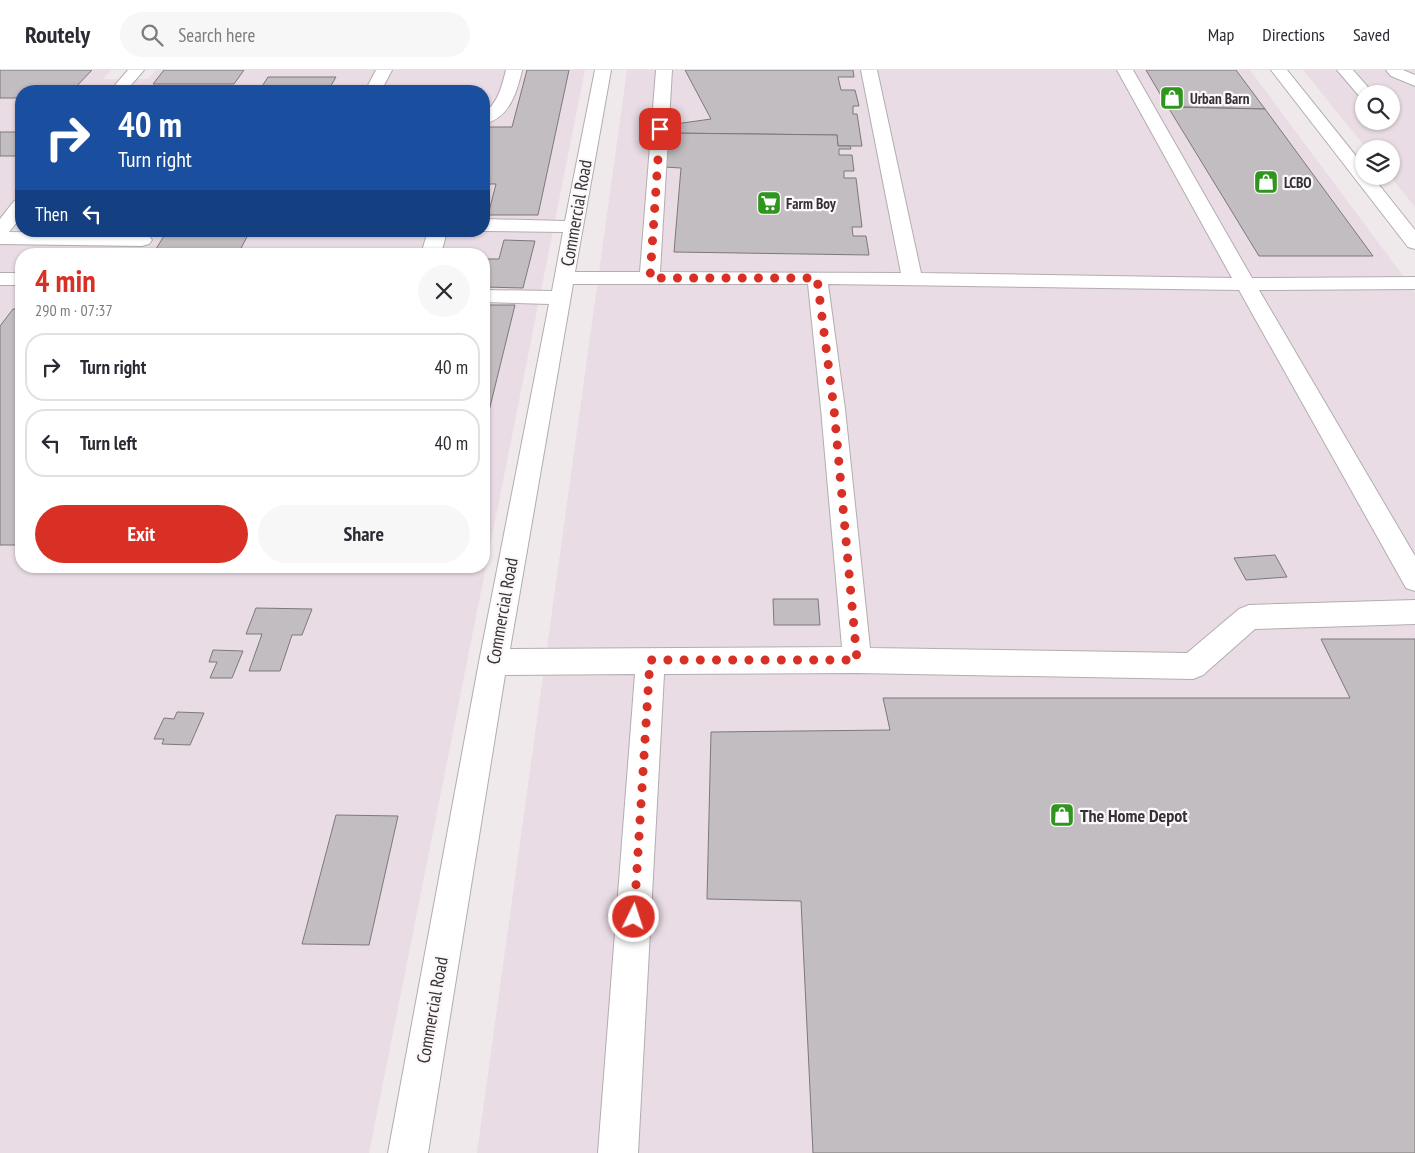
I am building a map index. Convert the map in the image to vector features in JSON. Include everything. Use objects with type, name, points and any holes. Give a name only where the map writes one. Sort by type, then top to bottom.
[{"type":"street","points":[[123,85],[136,70]]},
{"type":"street","points":[[376,85],[384,70]]},
{"type":"street","points":[[490,117],[508,96],[514,70]]},
{"type":"street","name":"Commercial Road","points":[[408,1153],[493,662],[603,70]]},
{"type":"street","points":[[650,278],[664,70]]},
{"type":"street","points":[[870,70],[912,280]]},
{"type":"street","points":[[1125,70],[1415,580]]},
{"type":"street","points":[[1279,70],[1415,244]]},
{"type":"street","points":[[1345,70],[1358,85]]},
{"type":"street","points":[[1394,70],[1415,81]]},
{"type":"street","points":[[0,231],[15,213]]},
{"type":"street","points":[[490,224],[574,227]]},
{"type":"street","points":[[0,238],[141,242]]},
{"type":"street","points":[[490,295],[650,278],[817,278],[1245,284],[1415,283]]},
{"type":"street","points":[[817,278],[834,409],[857,660]]},
{"type":"street","points":[[0,279],[15,280]]},
{"type":"street","points":[[493,662],[857,660],[1193,666],[1249,617],[1415,612]]},
{"type":"street","points":[[618,1153],[650,660]]},
{"type":"shaded area","points":[[0,70],[111,70],[103,79],[148,79],[156,70],[585,70],[490,546],[490,248],[15,248],[15,573],[485,573],[369,1153],[0,1153]]},
{"type":"shaded area","points":[[627,70],[1250,70],[1415,292],[1415,1153],[477,1153]]},
{"type":"shaded area","points":[[1303,70],[1415,70],[1415,207],[1397,185],[1400,185],[1400,140],[1360,140]]},
{"type":"building","points":[[0,70],[92,70],[78,85],[15,85],[15,98],[0,98]]},
{"type":"building","points":[[164,70],[244,70],[234,84],[153,84]]},
{"type":"building","points":[[527,70],[569,70],[538,215],[490,215],[496,184],[490,184],[490,127],[512,127]]},
{"type":"building","points":[[685,70],[853,70],[854,77],[838,77],[841,90],[855,90],[859,106],[853,106],[853,114],[857,114],[862,146],[838,146],[837,135],[667,133],[668,125],[711,119]]},
{"type":"building","points":[[1146,70],[1236,70],[1265,109],[1185,107],[1181,104],[1166,104]]},
{"type":"building","points":[[268,77],[336,77],[331,85],[263,85]]},
{"type":"building","name":"LCBO","points":[[1168,107],[1265,109],[1373,256],[1259,256]]},
{"type":"building","points":[[0,132],[15,132],[15,156],[0,156]]},
{"type":"building","name":"Farm Boy","points":[[667,133],[837,135],[838,146],[850,146],[851,149],[839,149],[839,155],[852,155],[854,171],[844,171],[844,178],[856,178],[862,227],[852,227],[853,236],[866,236],[869,255],[674,252],[681,168],[664,167]]},
{"type":"building","points":[[163,237],[247,237],[241,248],[157,248]]},
{"type":"building","points":[[504,240],[535,241],[523,288],[490,287],[490,259],[499,259]]},
{"type":"building","points":[[490,305],[515,305],[490,407]]},
{"type":"building","points":[[15,309],[15,545],[0,545],[0,326]]},
{"type":"building","points":[[1275,555],[1287,577],[1246,580],[1234,558]]},
{"type":"building","points":[[773,599],[818,599],[820,625],[774,625]]},
{"type":"building","points":[[256,608],[312,609],[302,635],[292,635],[280,671],[249,671],[262,634],[246,634]]},
{"type":"building","name":"The Home Depot","points":[[1321,639],[1415,639],[1415,1153],[813,1153],[801,901],[707,899],[711,732],[890,730],[883,698],[1350,698]]},
{"type":"building","points":[[213,650],[243,651],[232,678],[210,678],[217,662],[209,662]]},
{"type":"building","points":[[177,712],[204,713],[190,745],[162,744],[164,739],[154,739],[164,718],[174,719]]},
{"type":"building","points":[[336,815],[398,816],[369,945],[302,944]]},
{"type":"place","name":"Urban Barn","points":[[1172,98]]},
{"type":"place","name":"LCBO","points":[[1266,182]]},
{"type":"place","name":"Farm Boy","points":[[769,203]]},
{"type":"place","name":"The Home Depot","points":[[1062,815]]},
{"type":"route","points":[[634,917],[650,660],[857,660],[834,409],[817,278],[650,278],[660,129]]}]
